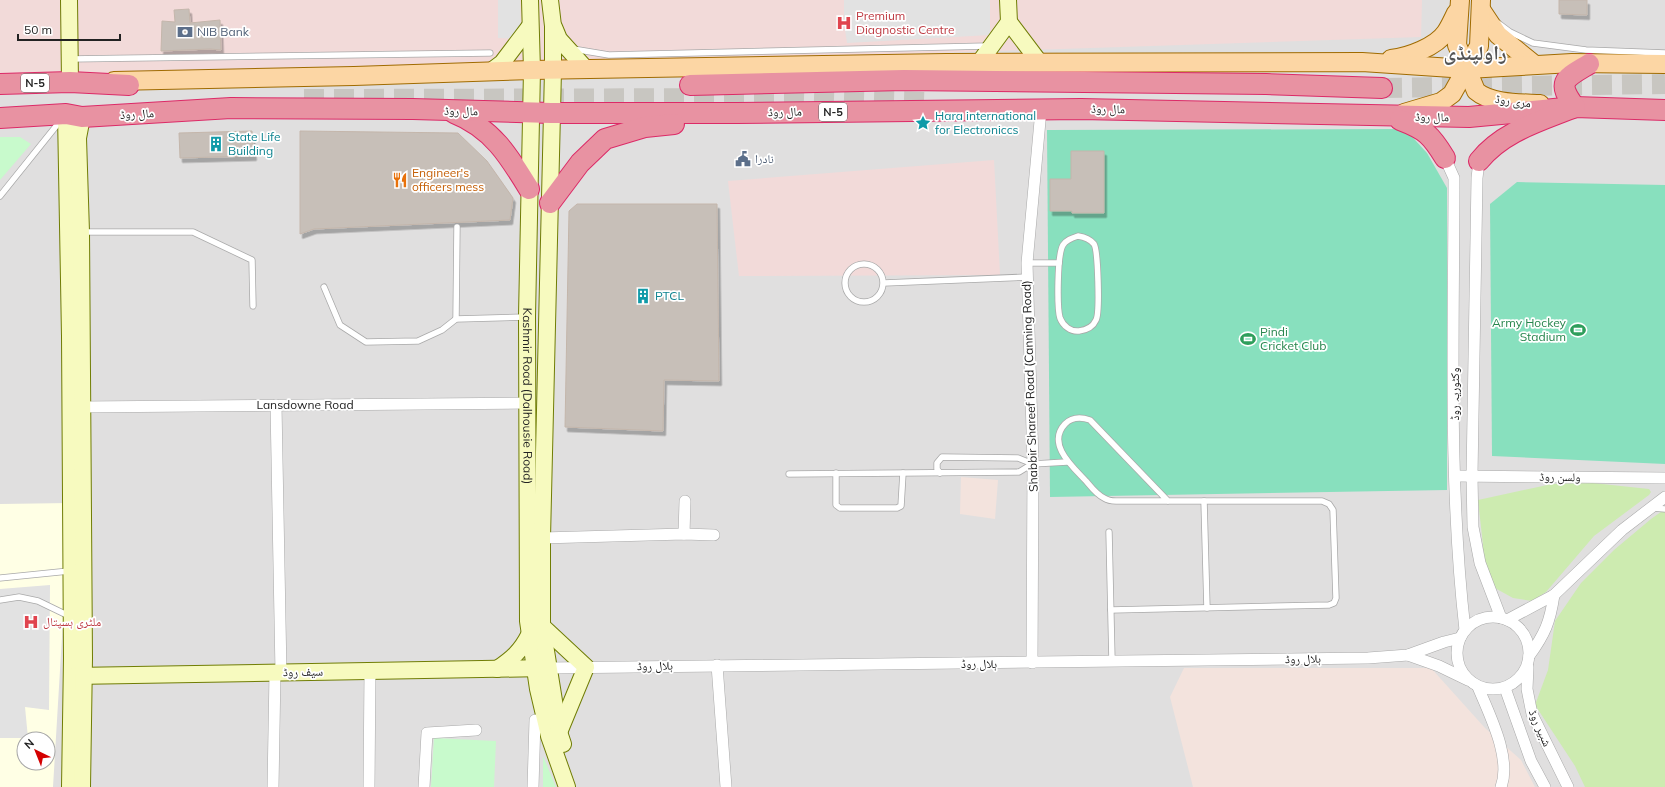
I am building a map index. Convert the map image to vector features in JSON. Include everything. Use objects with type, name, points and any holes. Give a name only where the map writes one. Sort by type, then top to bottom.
[{"type":"highway","points":[[1479,161],[1502,139],[1575,107],[1565,94],[1564,84],[1568,78],[1589,64]]},
{"type":"highway","points":[[690,85],[904,80],[1266,84],[1382,88]]},
{"type":"highway","name":"N-5","points":[[0,84],[70,82],[132,95],[74,116]]},
{"type":"highway","name":"مال روڈ","points":[[0,118],[74,116],[231,108],[446,110],[551,113],[736,113],[1082,109],[1469,118],[1575,107],[1665,110]]},
{"type":"highway","points":[[446,110],[467,118],[483,128],[507,154],[529,189]]},
{"type":"highway","points":[[550,203],[580,163],[605,139],[645,127],[697,122],[736,113]]},
{"type":"highway","points":[[1391,116],[1417,127],[1430,135],[1446,158]]},
{"type":"main road","points":[[1362,62],[1399,58],[1425,49],[1446,33],[1460,4]]},
{"type":"main road","name":"مری روڈ","points":[[1460,4],[1457,45],[1476,91],[1482,96],[1522,103],[1575,107]]},
{"type":"main road","points":[[1391,116],[1441,102],[1452,94],[1479,46],[1482,6]]},
{"type":"main road","points":[[1482,6],[1502,39],[1535,65]]},
{"type":"main road","points":[[70,82],[532,70],[979,63],[1362,62],[1467,69],[1535,65],[1665,64]]},
{"type":"street","points":[[69,0],[70,82]]},
{"type":"street","name":"Kashmir Road (Dalhousie Road)","points":[[530,0],[532,70],[527,316],[529,635],[542,668],[559,732],[578,787]]},
{"type":"street","name":"Kashmir Road (Dalhousie Road)","points":[[550,0],[553,26],[553,70],[542,538],[542,668],[549,736],[567,787]]},
{"type":"street","points":[[1008,0],[1009,22],[1040,63]]},
{"type":"street","points":[[979,63],[1009,22]]},
{"type":"street","points":[[490,72],[502,63],[530,26]]},
{"type":"street","points":[[553,26],[566,48],[587,70]]},
{"type":"street","name":"Shabbir Shareef Road (Canning Road)","points":[[1032,664],[1033,464],[1027,263],[1041,110]]},
{"type":"street","points":[[74,116],[78,138],[81,232],[82,407],[78,676],[82,787]]},
{"type":"street","points":[[70,787],[78,676],[71,617],[70,284],[74,116]]},
{"type":"street","name":"وکٹوریہ روڈ","points":[[1446,158],[1454,178],[1455,476],[1458,568],[1463,634]]},
{"type":"street","name":"وکٹوریہ روڈ","points":[[1479,161],[1477,178],[1472,476],[1473,528],[1480,563],[1504,619]]},
{"type":"street","name":"Lansdowne Road","points":[[82,407],[528,403]]},
{"type":"street","points":[[273,787],[278,673],[276,405]]},
{"type":"street","name":"ولسن روڈ","points":[[1455,476],[1665,478]]},
{"type":"street","points":[[1504,619],[1554,594],[1622,530],[1665,497]]},
{"type":"street","points":[[684,534],[685,501]]},
{"type":"street","points":[[542,538],[684,534],[714,535]]},
{"type":"street","points":[[1528,660],[1527,641],[1520,629],[1504,619],[1488,618],[1476,622],[1463,634],[1457,660],[1468,680],[1478,687],[1491,690],[1505,688],[1519,679],[1528,660],[1542,638],[1551,617],[1554,594]]},
{"type":"street","points":[[542,626],[586,666],[559,732]]},
{"type":"street","name":"ہلال روڈ","points":[[542,668],[586,666],[1032,664],[1368,658],[1408,655],[1463,634]]},
{"type":"street","points":[[497,669],[518,653],[529,635]]},
{"type":"street","name":"ہلال روڈ","points":[[1408,655],[1439,666],[1468,680]]},
{"type":"street","name":"شبیر روڈ","points":[[1528,660],[1527,689],[1532,714],[1568,787]]},
{"type":"street","points":[[717,665],[726,787]]},
{"type":"street","name":"سیف روڈ","points":[[78,676],[542,668]]},
{"type":"street","points":[[368,787],[370,671]]},
{"type":"street","points":[[1478,687],[1495,731],[1505,766],[1502,787]]},
{"type":"street","name":"شبیر روڈ","points":[[1505,688],[1531,761],[1545,787]]},
{"type":"street","points":[[533,787],[535,720]]},
{"type":"street","points":[[424,787],[427,733],[476,730]]},
{"type":"lane","points":[[1482,6],[1510,32],[1533,43],[1586,50],[1665,53]]},
{"type":"lane","points":[[566,48],[609,54],[992,46]]},
{"type":"lane","points":[[70,58],[490,54]]},
{"type":"lane","points":[[0,196],[74,116]]},
{"type":"lane","points":[[456,319],[457,227]]},
{"type":"lane","points":[[81,232],[193,232],[252,260],[253,306]]},
{"type":"lane","points":[[1078,236],[1087,238],[1094,244],[1097,251],[1098,316],[1091,327],[1085,330],[1074,331],[1067,328],[1060,320],[1059,263],[1060,250],[1071,238],[1078,236]]},
{"type":"lane","points":[[863,263],[871,264],[878,269],[884,283],[882,292],[876,298],[865,302],[854,299],[848,294],[845,286],[845,278],[855,265],[863,263]]},
{"type":"lane","points":[[1027,263],[1059,263]]},
{"type":"lane","points":[[884,283],[1027,277]]},
{"type":"lane","points":[[324,287],[340,325],[366,342],[418,340],[442,330],[456,319],[527,316]]},
{"type":"lane","points":[[1111,610],[1329,605],[1334,603],[1336,598],[1333,510],[1329,504],[1322,501],[1168,501],[1116,501],[1102,498],[1068,462],[1058,441],[1061,428],[1068,421],[1077,418],[1090,420],[1168,501]]},
{"type":"lane","points":[[940,473],[937,469],[937,463],[942,457],[1018,458],[1033,464],[1068,462]]},
{"type":"lane","points":[[789,474],[1019,472],[1033,464]]},
{"type":"lane","points":[[836,473],[836,504],[840,508],[897,508],[901,506],[903,473]]},
{"type":"lane","points":[[1204,501],[1207,608]]},
{"type":"lane","points":[[1650,507],[1665,509]]},
{"type":"lane","points":[[1109,532],[1112,662]]},
{"type":"lane","points":[[0,578],[72,571]]},
{"type":"lane","points":[[0,600],[19,597],[38,601],[71,617]]},
{"type":"shaded area","points":[[0,0],[1665,0],[1665,787],[0,787]]},
{"type":"shaded area","points":[[0,0],[1422,0],[1421,37],[0,84]]},
{"type":"shaded area","points":[[498,0],[520,0],[521,39],[498,38]]},
{"type":"shaded area","points":[[844,0],[990,0],[990,35],[847,43],[844,23]]},
{"type":"shaded area","points":[[994,160],[1000,275],[739,276],[728,181]]},
{"type":"shaded area","points":[[961,477],[998,480],[995,519],[960,514]]},
{"type":"shaded area","name":"ملٹری ہسپتال","points":[[70,503],[56,737],[56,731],[16,731],[16,771],[54,771],[53,787],[0,787],[0,504]]},
{"type":"shaded area","points":[[50,585],[49,710],[25,707],[27,731],[16,731],[16,738],[0,738],[0,589]]},
{"type":"shaded area","points":[[1184,668],[1431,668],[1485,728],[1521,760],[1535,787],[1193,787],[1170,697]]},
{"type":"green space","name":"Pindi Cricket Club","points":[[1405,129],[1427,153],[1447,188],[1447,490],[1050,497],[1047,130]]},
{"type":"green space","points":[[0,137],[20,137],[31,144],[0,180]]},
{"type":"green space","name":"Army Hockey Stadium","points":[[1517,182],[1665,185],[1665,464],[1492,456],[1490,204]]},
{"type":"green space","points":[[1593,483],[1649,489],[1651,492],[1594,536],[1546,592],[1532,601],[1513,598],[1493,587],[1483,564],[1483,545],[1478,500],[1552,484]]},
{"type":"green space","points":[[1665,509],[1665,787],[1585,787],[1575,766],[1535,705],[1548,670],[1555,621],[1581,583],[1614,550]]},
{"type":"green space","points":[[434,738],[496,741],[494,787],[431,787]]},
{"type":"green space","points":[[543,756],[556,787],[543,787]]},
{"type":"building","points":[[1559,0],[1587,0],[1587,15],[1559,14]]},
{"type":"building","points":[[189,9],[190,23],[220,20],[221,50],[161,51],[162,21],[175,22],[174,10]]},
{"type":"building","name":"State Life Building","points":[[252,131],[254,156],[180,158],[179,133]]},
{"type":"building","name":"Engineer's officers mess","points":[[300,131],[458,133],[487,161],[513,198],[510,220],[314,229],[300,234]]},
{"type":"building","points":[[1071,151],[1104,151],[1104,213],[1050,211],[1050,179],[1071,179]]},
{"type":"building","name":"PTCL","points":[[577,204],[717,204],[719,381],[664,380],[663,431],[565,427],[569,211]]},
{"type":"tunnel","points":[[1382,88],[1665,84]]},
{"type":"tunnel","points":[[304,99],[801,98],[925,102]]},
{"type":"place","name":"Premium Diagnostic Centre","points":[[844,23]]},
{"type":"place","name":"NIB Bank","points":[[185,32]]},
{"type":"place","name":"Hara international for Electroniccs","points":[[923,123]]},
{"type":"place","name":"State Life Building","points":[[216,144]]},
{"type":"place","name":"نادرا","points":[[743,159]]},
{"type":"place","name":"Engineer's officers mess","points":[[400,180]]},
{"type":"place","name":"PTCL","points":[[643,296]]},
{"type":"place","name":"Army Hockey Stadium","points":[[1578,330]]},
{"type":"place","name":"Pindi Cricket Club","points":[[1248,339]]},
{"type":"place","name":"ملٹری ہسپتال","points":[[31,622]]},
{"type":"district","name":"راولپنڈی","points":[[1475,53]]}]
